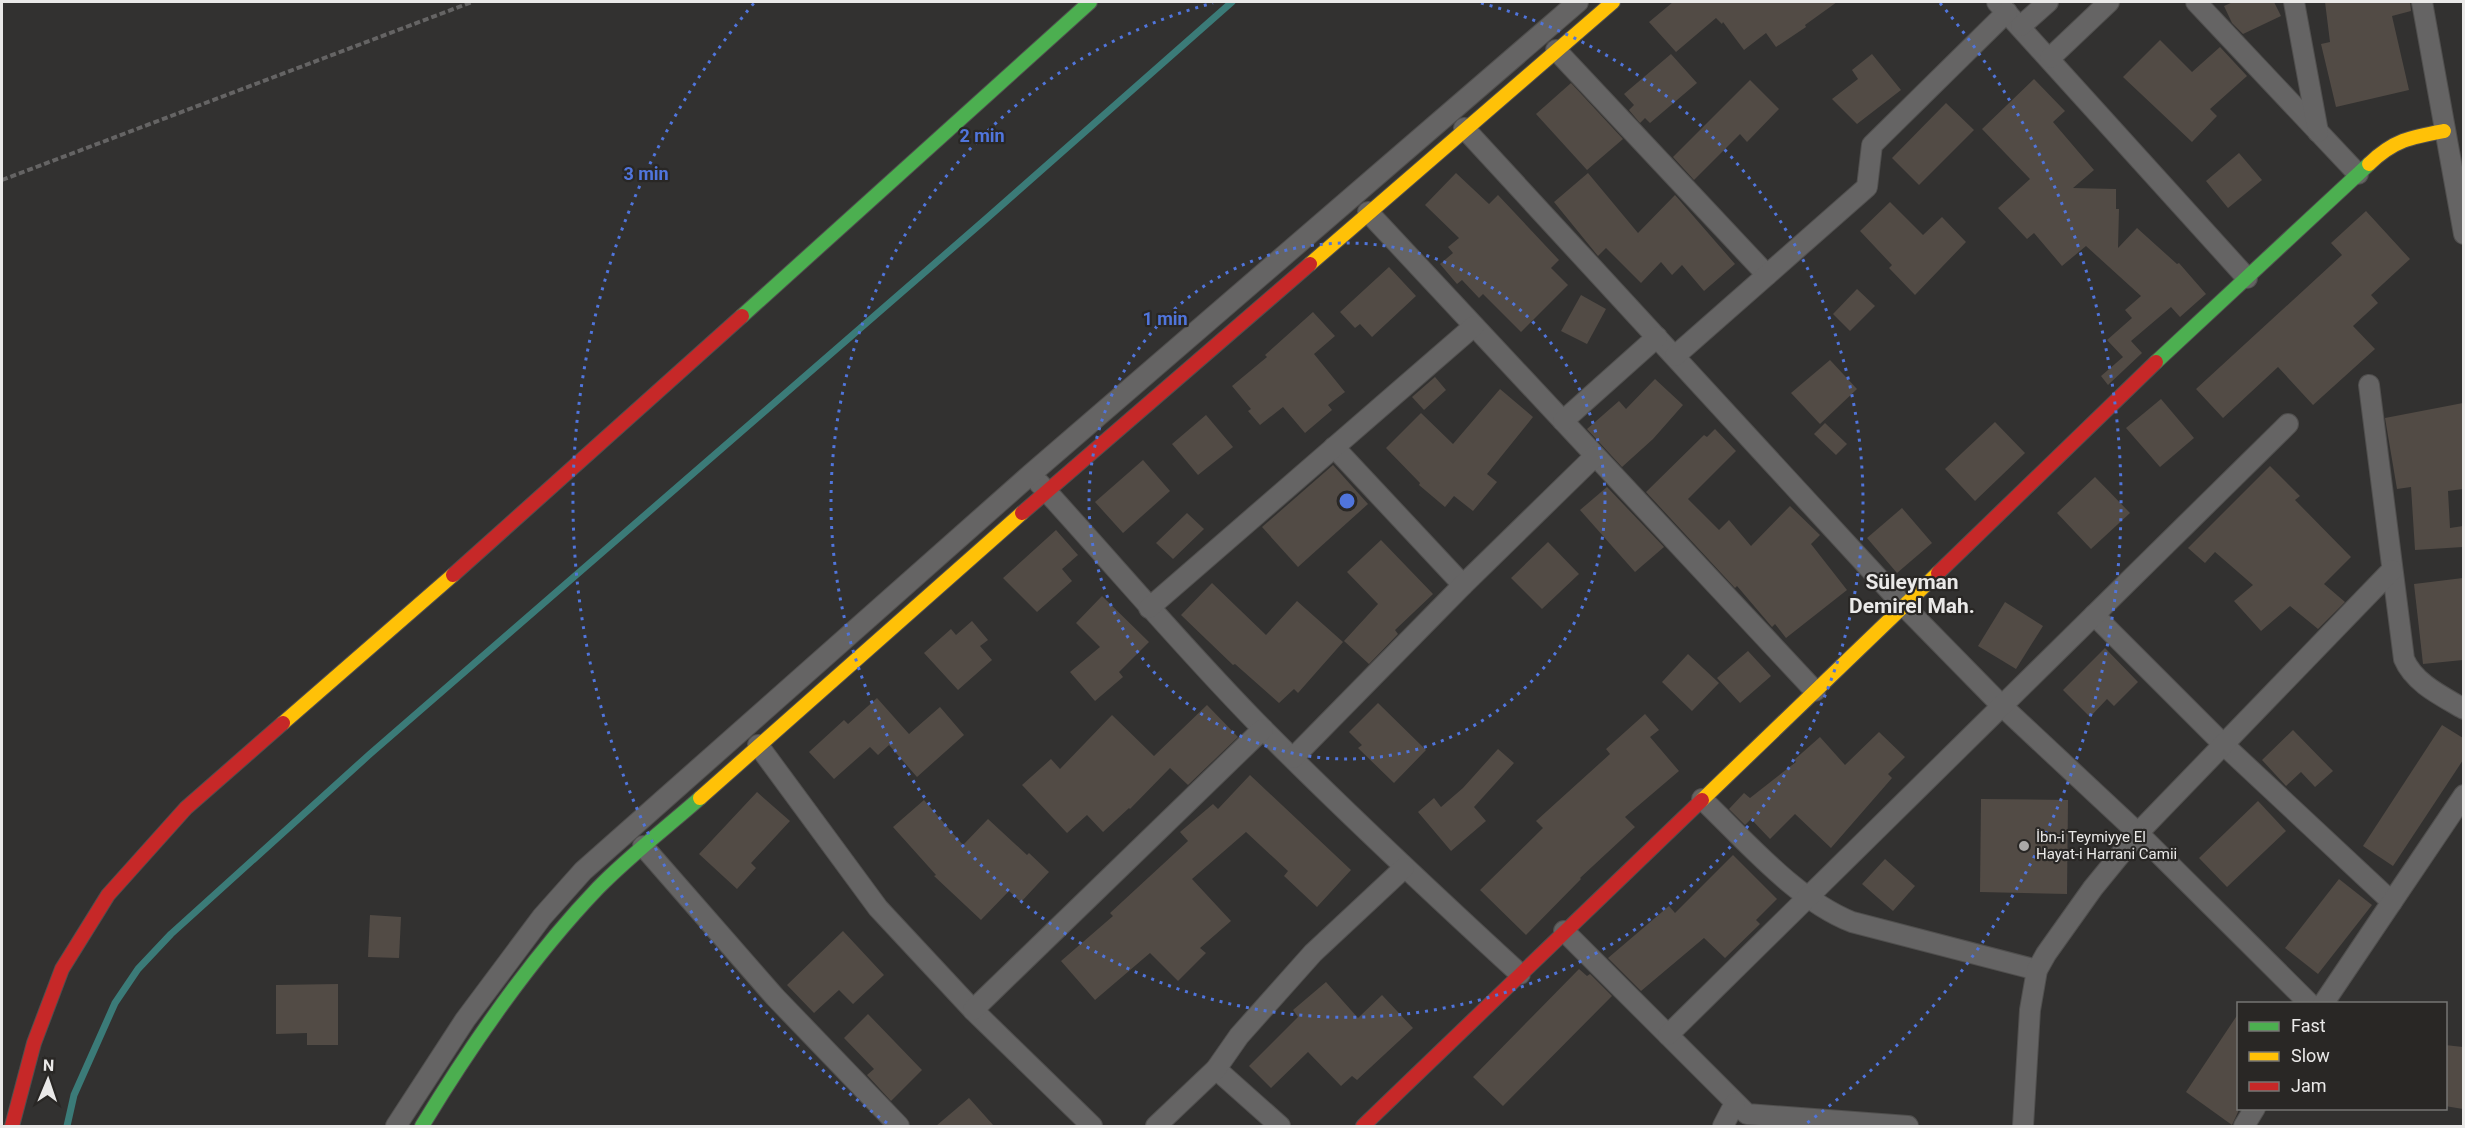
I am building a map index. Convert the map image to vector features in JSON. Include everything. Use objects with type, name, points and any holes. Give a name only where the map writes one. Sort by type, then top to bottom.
[{"type":"street","points":[[12,1126],[34,1043],[62,969],[108,895],[186,808],[492,541],[1090,2]]},
{"type":"street","points":[[396,1126],[465,1020],[542,916],[583,872],[1031,474],[1578,2]]},
{"type":"street","points":[[422,1126],[481,1035],[558,932],[599,887],[1047,491],[1464,128],[1613,2]]},
{"type":"street","points":[[1675,356],[1867,187],[1872,145],[2008,13],[2048,2]]},
{"type":"street","points":[[2050,58],[2109,2]]},
{"type":"street","points":[[2196,2],[2358,174]]},
{"type":"street","points":[[2294,2],[2318,132]]},
{"type":"street","points":[[2422,2],[2463,234]]},
{"type":"street","points":[[2008,13],[2247,278]]},
{"type":"street","points":[[1556,50],[1767,275]]},
{"type":"street","points":[[1464,128],[1904,606],[2002,706],[2138,833],[2308,1002]]},
{"type":"street","points":[[1363,1126],[1904,606],[2102,412],[2386,148],[2397,142],[2444,131]]},
{"type":"street","points":[[1368,212],[1815,691]]},
{"type":"street","points":[[1149,608],[1474,326]]},
{"type":"street","points":[[1563,421],[1657,337]]},
{"type":"street","points":[[2369,385],[2401,646],[2408,668],[2432,689],[2463,709]]},
{"type":"street","points":[[1668,1035],[2288,424]]},
{"type":"street","points":[[1334,447],[1463,585]]},
{"type":"street","points":[[1293,758],[1463,585],[1595,456]]},
{"type":"street","points":[[1031,474],[1149,608],[1263,729],[1404,867],[1520,974]]},
{"type":"street","points":[[2023,1126],[2030,1010],[2037,970],[2092,888],[2138,833],[2392,570]]},
{"type":"street","points":[[2094,615],[2224,745],[2392,902]]},
{"type":"street","points":[[973,1010],[1263,729]]},
{"type":"street","points":[[758,745],[878,908],[973,1010],[1092,1126]]},
{"type":"street","points":[[2324,1002],[2463,795]]},
{"type":"street","points":[[1702,799],[1807,898],[1829,913],[1852,922],[2037,970]]},
{"type":"street","points":[[643,846],[775,997],[899,1126]]},
{"type":"street","points":[[1156,1126],[1216,1069],[1239,1036],[1299,969],[1404,867]]},
{"type":"street","points":[[1564,931],[1747,1114],[1908,1126]]},
{"type":"street","points":[[1216,1069],[1280,1126]]},
{"type":"street","points":[[1723,1126],[1735,1103]]},
{"type":"street","points":[[2244,1126],[2254,1110]]},
{"type":"path","points":[[2,180],[471,2]]},
{"type":"building","points":[[1673,2],[1837,2],[1776,47],[1766,33],[1744,50],[1723,22],[1722,24],[1716,18],[1676,52],[1649,22]]},
{"type":"building","points":[[2233,2],[2274,2],[2281,16],[2243,34],[2232,23],[2224,6]]},
{"type":"building","points":[[2325,2],[2410,2],[2411,11],[2392,16],[2409,90],[2336,107],[2321,44],[2330,42]]},
{"type":"building","points":[[2160,40],[2192,72],[2220,47],[2247,76],[2210,109],[2217,116],[2192,142],[2123,77]]},
{"type":"building","points":[[1671,54],[1697,83],[1650,123],[1645,118],[1640,123],[1629,110],[1634,105],[1624,94]]},
{"type":"building","points":[[1872,54],[1901,90],[1857,124],[1832,99],[1858,79],[1852,70]]},
{"type":"building","points":[[2034,79],[2065,111],[2053,122],[2094,170],[2073,188],[2116,189],[2116,209],[2119,209],[2118,248],[2137,228],[2177,264],[2179,263],[2206,294],[2180,317],[2171,307],[2131,341],[2142,353],[2108,385],[2101,376],[2123,357],[2107,340],[2132,318],[2125,310],[2141,296],[2086,246],[2062,266],[2034,233],[2027,239],[1998,208],[2030,179],[1982,129]]},
{"type":"building","points":[[1750,80],[1779,109],[1747,142],[1740,134],[1694,180],[1673,157]]},
{"type":"building","points":[[1571,83],[1623,139],[1587,170],[1536,114]]},
{"type":"building","points":[[1946,103],[1974,130],[1919,185],[1892,158]]},
{"type":"building","points":[[2239,153],[2262,180],[2228,208],[2206,181]]},
{"type":"building","points":[[1456,173],[1489,204],[1498,195],[1559,260],[1551,268],[1568,285],[1521,332],[1483,294],[1479,298],[1462,280],[1457,284],[1440,264],[1453,253],[1448,247],[1459,238],[1425,205]]},
{"type":"building","points":[[1588,173],[1638,233],[1675,195],[1735,264],[1704,291],[1682,265],[1672,275],[1661,262],[1641,283],[1606,248],[1598,256],[1554,202]]},
{"type":"building","points":[[1890,202],[1923,235],[1942,217],[1966,242],[1915,295],[1889,268],[1892,265],[1860,231]]},
{"type":"building","points":[[2366,211],[2410,259],[2371,295],[2378,303],[2353,326],[2375,349],[2313,405],[2278,367],[2223,418],[2196,389],[2342,255],[2331,243]]},
{"type":"building","points":[[1389,267],[1416,296],[1372,337],[1360,324],[1355,328],[1340,312]]},
{"type":"building","points":[[1857,289],[1875,306],[1850,331],[1833,314]]},
{"type":"building","points":[[1581,295],[1606,309],[1587,344],[1561,331]]},
{"type":"building","points":[[1313,312],[1335,336],[1314,354],[1345,392],[1328,405],[1332,410],[1305,433],[1283,407],[1260,425],[1248,411],[1251,409],[1232,386],[1267,357],[1265,355]]},
{"type":"building","points":[[1830,360],[1857,389],[1820,424],[1791,393]]},
{"type":"building","points":[[1435,377],[1446,390],[1424,410],[1412,397]]},
{"type":"building","points":[[1655,379],[1683,405],[1653,439],[1622,467],[1587,429],[1619,401],[1626,409]]},
{"type":"building","points":[[1500,389],[1533,417],[1487,474],[1497,482],[1473,511],[1454,496],[1445,507],[1419,485],[1420,483],[1386,448],[1421,413],[1453,444]]},
{"type":"building","points":[[2161,399],[2194,438],[2160,467],[2126,428]]},
{"type":"building","points":[[2463,403],[2463,489],[2448,491],[2450,528],[2463,526],[2463,547],[2415,550],[2411,487],[2397,489],[2385,418]]},
{"type":"building","points":[[1206,415],[1233,447],[1198,475],[1172,444]]},
{"type":"building","points":[[1995,422],[2025,453],[1975,501],[1945,469]]},
{"type":"building","points":[[1825,423],[1847,444],[1836,455],[1814,434]]},
{"type":"building","points":[[1715,429],[1736,451],[1688,499],[1719,530],[1729,520],[1751,546],[1790,506],[1820,535],[1811,544],[1847,590],[1786,638],[1775,624],[1772,627],[1737,586],[1735,588],[1646,492],[1704,435],[1707,437]]},
{"type":"building","points":[[1143,460],[1170,491],[1123,533],[1095,502]]},
{"type":"building","points":[[1333,465],[1368,504],[1298,567],[1262,527]]},
{"type":"building","points":[[2270,466],[2300,496],[2295,500],[2351,557],[2324,584],[2345,602],[2318,629],[2290,606],[2261,631],[2234,601],[2253,585],[2215,552],[2205,563],[2188,548]]},
{"type":"building","points":[[2095,477],[2130,513],[2091,549],[2057,513]]},
{"type":"building","points":[[1607,487],[1664,547],[1635,572],[1580,510]]},
{"type":"building","points":[[1902,508],[1932,543],[1897,573],[1867,538]]},
{"type":"building","points":[[1187,513],[1204,529],[1173,559],[1156,543]]},
{"type":"building","points":[[1056,530],[1078,555],[1062,569],[1072,581],[1037,612],[1003,578]]},
{"type":"building","points":[[1381,540],[1433,594],[1395,630],[1398,634],[1369,664],[1344,641],[1378,604],[1347,572]]},
{"type":"building","points":[[1548,542],[1579,574],[1542,609],[1511,578]]},
{"type":"building","points":[[2463,578],[2463,660],[2423,664],[2414,584]]},
{"type":"building","points":[[1212,583],[1266,635],[1297,601],[1343,642],[1298,693],[1294,689],[1279,703],[1235,664],[1233,665],[1181,615]]},
{"type":"building","points":[[1102,596],[1149,642],[1119,672],[1123,677],[1095,701],[1070,672],[1100,647],[1076,623]]},
{"type":"building","points":[[2005,602],[2043,626],[2016,669],[1978,646]]},
{"type":"building","points":[[972,621],[988,640],[980,646],[992,660],[958,690],[924,653],[951,629],[956,635]]},
{"type":"building","points":[[2105,648],[2138,682],[2114,706],[2107,699],[2090,717],[2063,690]]},
{"type":"building","points":[[1748,651],[1771,676],[1740,703],[1717,678]]},
{"type":"building","points":[[1688,654],[1719,683],[1692,711],[1662,682]]},
{"type":"building","points":[[877,698],[909,734],[940,707],[964,735],[917,777],[889,745],[878,755],[870,747],[834,779],[809,752],[844,720],[848,724]]},
{"type":"building","points":[[1378,703],[1426,750],[1394,783],[1358,748],[1362,745],[1349,732]]},
{"type":"building","points":[[1207,705],[1238,737],[1188,785],[1170,768],[1130,809],[1103,832],[1087,815],[1067,833],[1022,785],[1051,759],[1060,769],[1112,715],[1154,756]]},
{"type":"building","points":[[1645,714],[1659,730],[1650,737],[1679,771],[1625,817],[1635,827],[1580,878],[1526,935],[1480,890],[1543,828],[1536,821],[1610,754],[1606,749]]},
{"type":"building","points":[[2442,725],[2463,738],[2463,760],[2393,866],[2363,846]]},
{"type":"building","points":[[2293,730],[2333,771],[2315,787],[2301,772],[2286,786],[2262,760]]},
{"type":"building","points":[[1879,732],[1905,757],[1888,774],[1892,778],[1831,848],[1795,814],[1770,839],[1751,819],[1745,825],[1729,809],[1744,793],[1750,798],[1796,762],[1794,760],[1820,737],[1845,765]]},
{"type":"building","points":[[1498,749],[1514,763],[1474,807],[1486,821],[1451,851],[1418,812],[1434,798],[1441,807],[1463,788]]},
{"type":"building","points":[[1250,775],[1351,870],[1317,907],[1284,876],[1288,871],[1246,832],[1192,879],[1231,921],[1200,948],[1206,953],[1178,981],[1150,953],[1095,1000],[1061,961],[1113,916],[1110,913],[1188,841],[1180,832],[1213,804],[1218,809]]},
{"type":"building","points":[[757,792],[790,821],[751,863],[756,868],[737,889],[699,854]]},
{"type":"building","name":"İbn-i Teymiyye El Hayat-i Harrani Camii","points":[[1981,799],[2068,800],[2067,894],[1980,892]]},
{"type":"building","points":[[924,800],[963,845],[988,819],[1049,872],[1021,902],[1009,891],[981,920],[934,876],[936,875],[893,827]]},
{"type":"building","points":[[2258,801],[2286,831],[2227,887],[2199,858]]},
{"type":"building","points":[[1733,855],[1777,899],[1756,920],[1760,924],[1725,958],[1704,938],[1641,991],[1608,958],[1669,906],[1675,913]]},
{"type":"building","points":[[1885,859],[1915,886],[1893,911],[1862,884]]},
{"type":"building","points":[[2339,879],[2372,905],[2318,974],[2285,948]]},
{"type":"building","points":[[370,915],[401,917],[399,958],[368,957]]},
{"type":"building","points":[[843,931],[884,975],[853,1004],[839,990],[814,1013],[787,985]]},
{"type":"building","points":[[1579,969],[1587,976],[1590,974],[1612,996],[1503,1106],[1473,1077]]},
{"type":"building","points":[[1326,982],[1358,1018],[1382,995],[1413,1028],[1357,1080],[1352,1076],[1341,1086],[1308,1052],[1271,1088],[1249,1066],[1298,1017],[1293,1010]]},
{"type":"building","points":[[338,984],[338,1045],[307,1045],[307,1033],[276,1034],[276,985]]},
{"type":"building","points":[[868,1014],[922,1070],[891,1101],[867,1075],[874,1069],[844,1038]]},
{"type":"building","points":[[2237,1016],[2238,1112],[2232,1125],[2186,1092]]},
{"type":"building","points":[[2447,1045],[2463,1047],[2463,1109],[2447,1106]]},
{"type":"building","points":[[969,1098],[994,1126],[936,1126]]},
{"type":"waterway","points":[[67,1126],[74,1095],[115,1003],[138,969],[171,934],[370,754],[986,219],[1232,2]]},
{"type":"traffic: fast","points":[[742,316],[1090,2]]},
{"type":"traffic: fast","points":[[2156,362],[2369,164]]},
{"type":"traffic: fast","points":[[422,1126],[461,1063],[549,943],[610,876],[700,798]]},
{"type":"traffic: slow","points":[[1310,264],[1613,2]]},
{"type":"traffic: slow","points":[[2369,164],[2387,150],[2404,141],[2444,131]]},
{"type":"traffic: slow","points":[[700,798],[1022,513]]},
{"type":"traffic: slow","points":[[1702,800],[1938,573]]},
{"type":"traffic: slow","points":[[283,723],[453,575]]},
{"type":"traffic: jam","points":[[1022,513],[1310,264]]},
{"type":"traffic: jam","points":[[453,575],[742,316]]},
{"type":"traffic: jam","points":[[1938,573],[2156,362]]},
{"type":"traffic: jam","points":[[12,1126],[34,1043],[62,969],[108,895],[186,808],[283,723]]},
{"type":"traffic: jam","points":[[1363,1126],[1702,800]]},
{"type":"place","name":"İbn-i Teymiyye El Hayat-i Harrani Camii","points":[[2024,846]]},
{"type":"district","name":"Süleyman Demirel Mah.","points":[[1912,594]]}]
